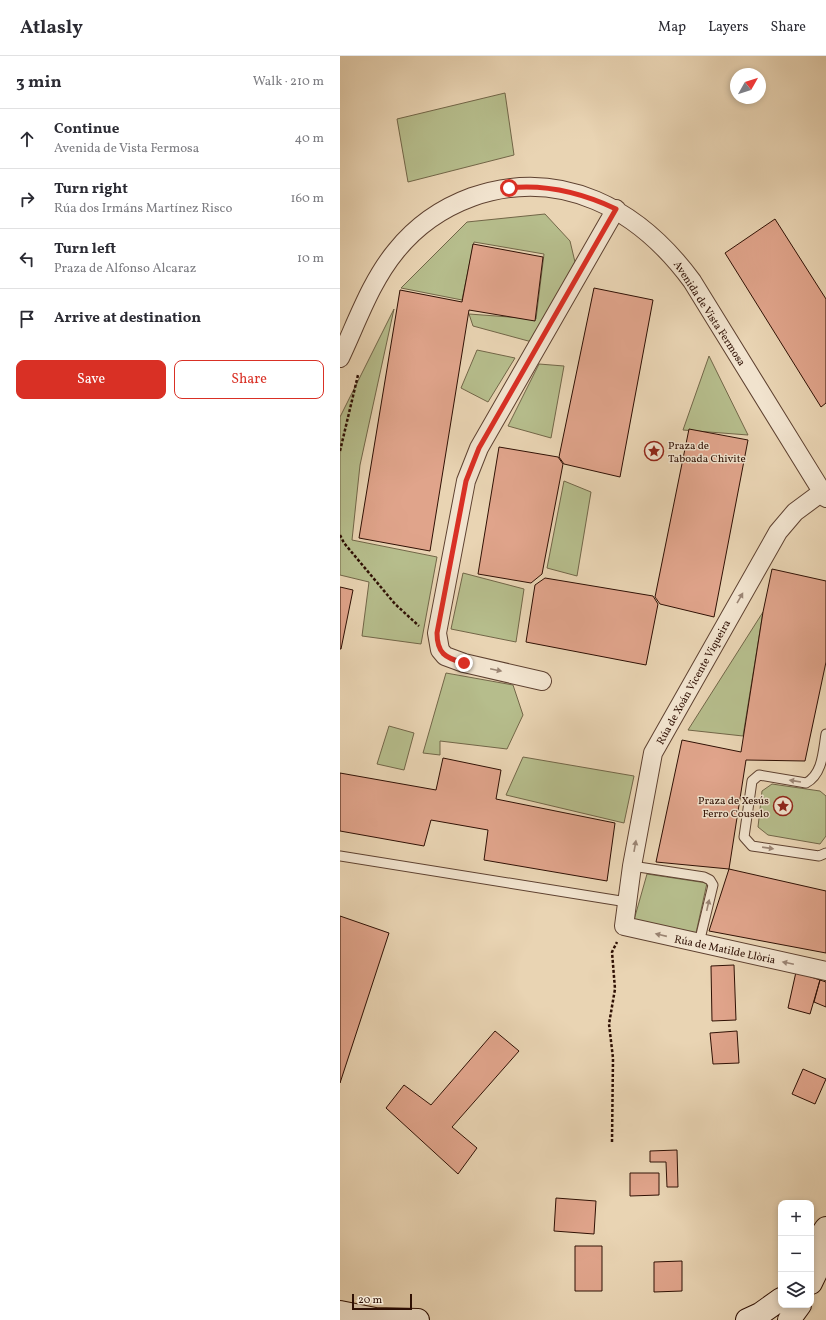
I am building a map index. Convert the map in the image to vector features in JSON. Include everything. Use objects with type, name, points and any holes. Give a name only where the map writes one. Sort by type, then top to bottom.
[{"type":"street","name":"Avenida de Vista Fermosa","points":[[340,358],[375,285],[390,259],[418,228],[449,207],[486,193],[527,186],[542,186],[594,199],[616,209],[636,222],[656,238],[675,257],[688,275],[824,495]]},
{"type":"street","points":[[542,681],[464,663],[445,656],[440,650],[437,633],[466,481],[471,465],[479,448],[616,209]]},
{"type":"street","name":"Rúa de Xoán Vicente Viqueira","points":[[624,926],[632,866],[653,753],[662,734],[778,532],[795,512],[824,495]]},
{"type":"street","name":"Rúa de Matilde Llòria","points":[[624,926],[699,944],[826,971]]},
{"type":"street","points":[[814,1246],[826,1228]]},
{"type":"street","points":[[814,1277],[826,1252]]},
{"type":"street","points":[[747,1320],[760,1314],[778,1301]]},
{"type":"street","points":[[789,1320],[798,1308]]},
{"type":"street","points":[[804,1308],[808,1320]]},
{"type":"street","points":[[340,1312],[374,1319],[418,1320]]},
{"type":"lane","points":[[826,734],[819,771],[813,779],[806,783],[759,775],[752,781],[744,837],[752,846],[819,856],[826,853]]},
{"type":"lane","points":[[340,856],[627,902]]},
{"type":"lane","points":[[632,866],[704,877],[710,880],[713,885],[699,944]]},
{"type":"path","points":[[340,451],[358,375]]},
{"type":"path","points":[[340,535],[344,544],[395,604],[410,620],[422,627]]},
{"type":"path","points":[[612,1142],[613,1058],[610,1024],[615,989],[612,952],[624,926]]},
{"type":"green space","points":[[505,93],[514,155],[408,182],[397,119]]},
{"type":"green space","points":[[545,214],[570,241],[575,262],[532,342],[473,326],[469,314],[536,319],[544,254],[474,242],[462,300],[401,288],[467,222]]},
{"type":"green space","points":[[394,309],[360,465],[352,540],[437,557],[421,644],[362,636],[369,582],[340,575],[340,417]]},
{"type":"green space","points":[[477,350],[515,358],[488,402],[461,388]]},
{"type":"green space","points":[[709,356],[748,435],[683,430]]},
{"type":"green space","points":[[539,364],[564,366],[551,438],[508,426]]},
{"type":"green space","points":[[564,481],[591,492],[577,576],[547,568]]},
{"type":"green space","points":[[463,573],[524,589],[516,642],[451,629]]},
{"type":"green space","points":[[763,612],[743,736],[688,730]]},
{"type":"green space","points":[[446,673],[513,685],[523,715],[507,749],[440,741],[440,755],[423,753]]},
{"type":"green space","points":[[389,726],[414,733],[404,770],[377,764]]},
{"type":"green space","points":[[523,757],[634,776],[624,823],[506,795]]},
{"type":"green space","points":[[772,784],[820,791],[826,796],[826,836],[820,844],[768,835],[758,827],[762,791]]},
{"type":"green space","points":[[647,874],[707,883],[696,933],[634,920]]},
{"type":"building","points":[[775,219],[826,299],[826,403],[821,407],[725,253]]},
{"type":"building","points":[[473,244],[543,257],[535,321],[469,310],[430,551],[359,538],[400,290],[462,302]]},
{"type":"building","points":[[594,288],[653,300],[620,477],[564,464],[559,457]]},
{"type":"building","points":[[689,429],[748,440],[714,617],[660,604],[655,597]]},
{"type":"building","points":[[499,447],[558,457],[563,464],[542,574],[531,583],[478,574]]},
{"type":"building","points":[[772,569],[826,581],[826,662],[805,761],[746,760],[729,869],[656,862],[682,740],[741,752],[763,612]]},
{"type":"building","points":[[545,578],[653,596],[658,604],[646,665],[526,642],[535,585]]},
{"type":"building","points":[[340,587],[353,590],[341,649],[340,649]]},
{"type":"building","points":[[443,758],[501,770],[496,799],[615,823],[607,881],[484,860],[488,830],[431,820],[424,846],[340,831],[340,773],[436,790]]},
{"type":"building","points":[[729,869],[826,891],[826,953],[709,931]]},
{"type":"building","points":[[340,916],[389,933],[340,1083]]},
{"type":"building","points":[[734,965],[736,1020],[712,1021],[711,966]]},
{"type":"building","points":[[796,972],[820,980],[810,1014],[788,1008]]},
{"type":"building","points":[[820,980],[826,982],[826,1007],[814,1002]]},
{"type":"building","points":[[495,1031],[519,1051],[452,1127],[477,1148],[458,1174],[386,1108],[404,1085],[431,1105]]},
{"type":"building","points":[[737,1031],[739,1063],[713,1064],[710,1033]]},
{"type":"building","points":[[803,1069],[826,1079],[815,1104],[792,1094]]},
{"type":"building","points":[[677,1150],[678,1187],[667,1187],[666,1162],[650,1162],[650,1151]]},
{"type":"building","points":[[630,1173],[659,1173],[659,1195],[630,1196]]},
{"type":"building","points":[[556,1198],[596,1201],[594,1234],[554,1231]]},
{"type":"building","points":[[575,1246],[602,1246],[602,1291],[575,1291]]},
{"type":"building","points":[[682,1261],[682,1291],[654,1292],[654,1262]]},
{"type":"place","name":"Praza de Taboada Chivite","points":[[654,451]]},
{"type":"place","name":"Praza de Xesús Ferro Couselo","points":[[783,806]]},
{"type":"route","points":[[464,663],[454,661],[445,656],[440,650],[437,642],[437,633],[466,481],[471,465],[479,448],[616,209],[594,199],[542,186],[509,188]]}]
